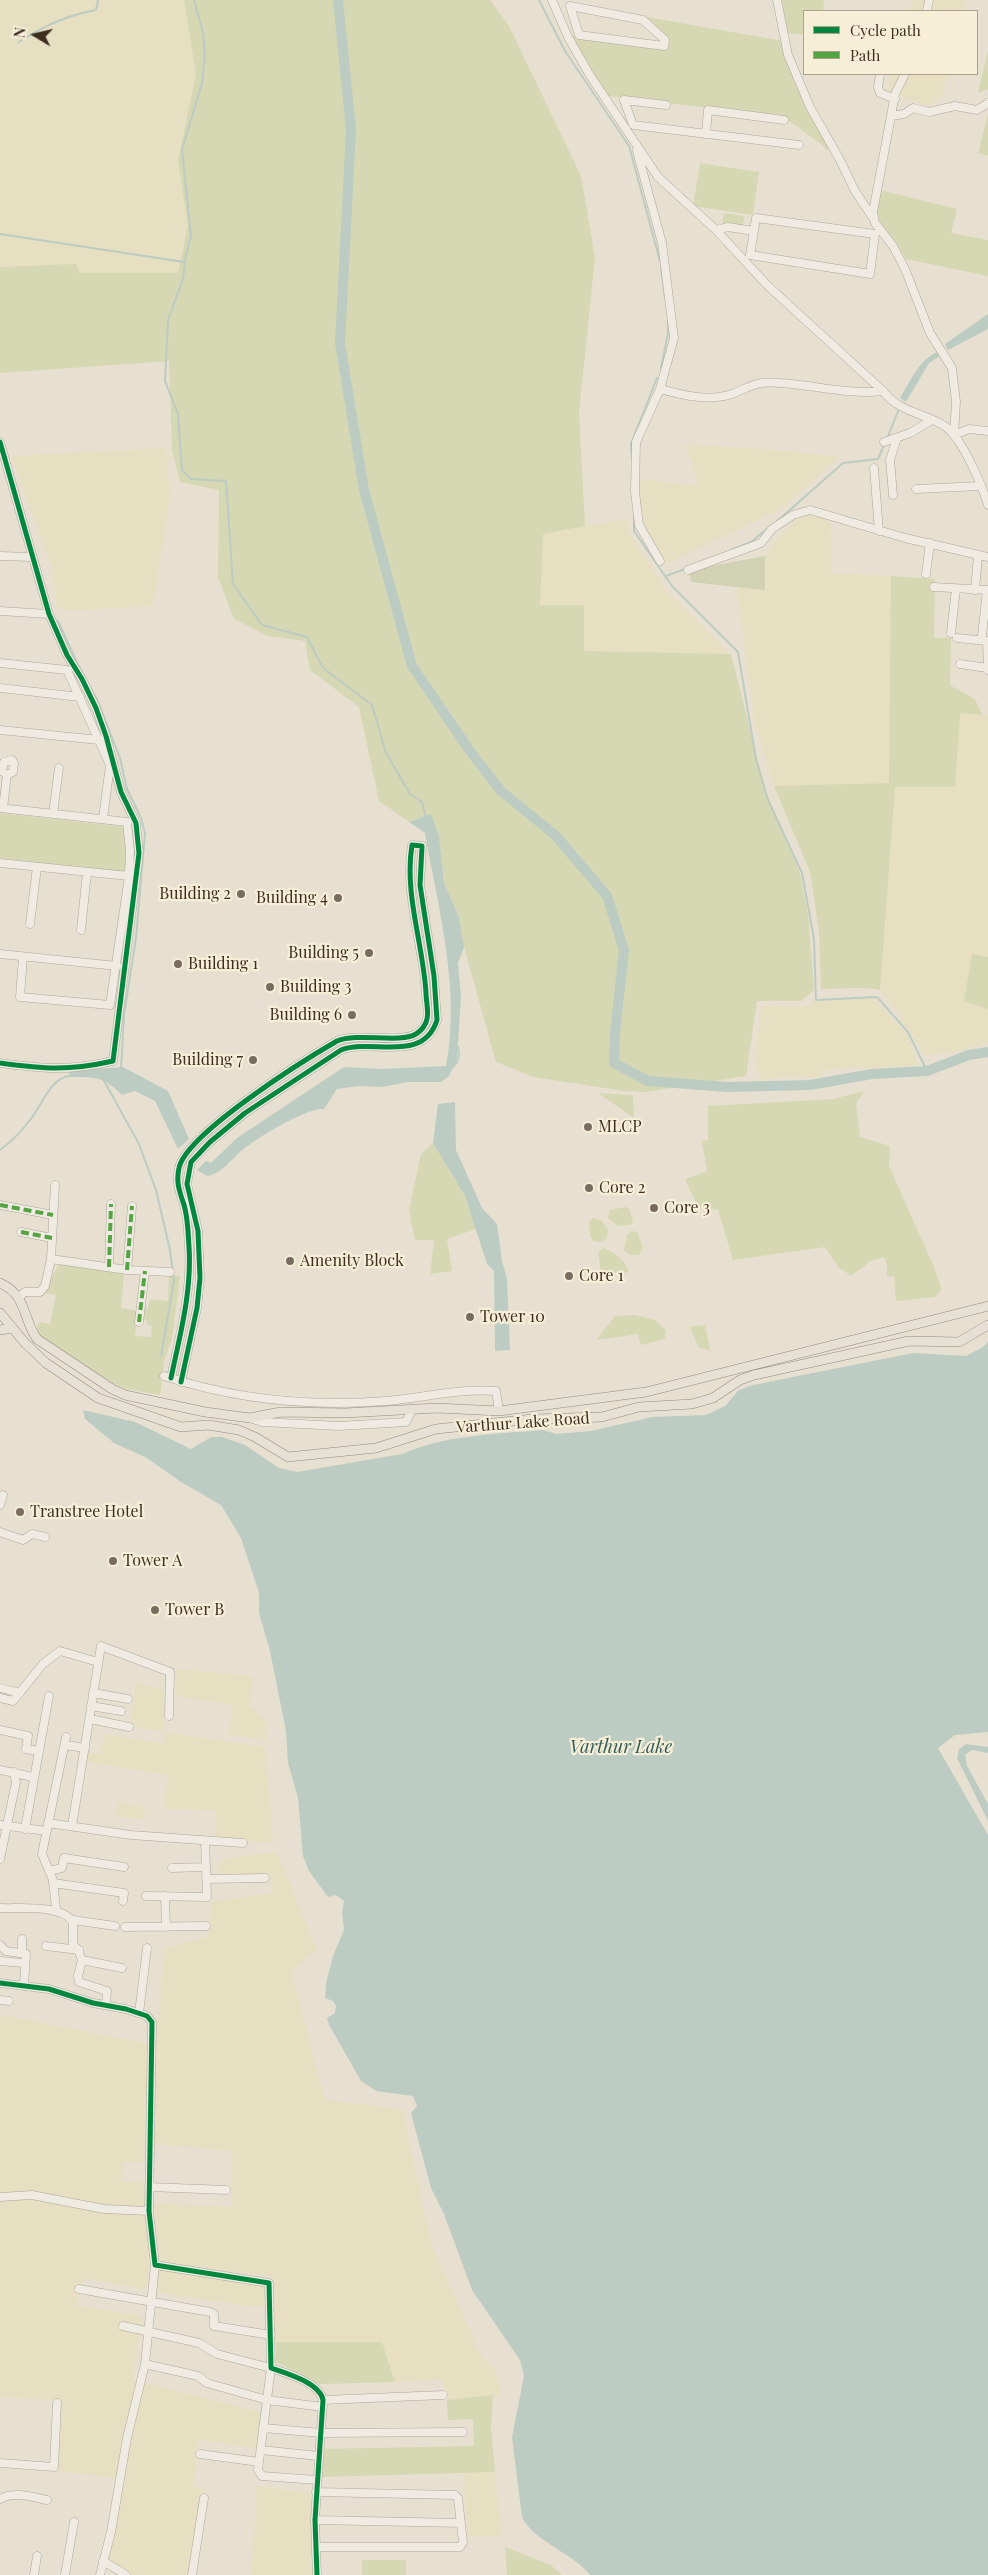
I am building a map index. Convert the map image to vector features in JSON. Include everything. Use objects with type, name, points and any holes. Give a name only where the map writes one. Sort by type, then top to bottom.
[{"type":"main road","points":[[0,1283],[9,1287],[19,1297]]},
{"type":"main road","name":"Varthur Lake Road","points":[[19,1297],[25,1306],[30,1330],[38,1339],[112,1390],[125,1395],[205,1412],[250,1418],[281,1412],[499,1411],[646,1392],[948,1318],[988,1306]]},
{"type":"main road","name":"Varthur Lake Road","points":[[0,1313],[46,1363],[84,1390],[116,1406],[140,1411],[163,1422],[181,1427],[208,1425],[239,1430],[255,1437],[280,1454],[300,1457],[376,1448],[436,1429],[533,1419],[602,1417],[639,1407],[704,1402],[740,1380],[754,1375],[909,1341],[958,1342],[988,1325]]},
{"type":"main road","points":[[0,1330],[12,1328]]},
{"type":"main road","points":[[30,1347],[38,1339]]},
{"type":"street","points":[[552,0],[562,24],[589,74],[658,177],[716,230],[768,286],[883,391],[892,402],[949,429],[954,435],[988,505]]},
{"type":"street","points":[[777,0],[788,55],[806,98],[855,191],[905,269],[930,333],[952,368],[956,402],[954,435]]},
{"type":"street","points":[[570,6],[643,20],[665,40],[664,46],[579,35],[575,22],[570,6]]},
{"type":"street","points":[[562,24],[575,22]]},
{"type":"street","points":[[880,75],[878,87],[880,93],[895,99]]},
{"type":"street","points":[[873,218],[877,180],[895,99],[905,75]]},
{"type":"street","points":[[666,105],[624,100],[633,125],[799,145]]},
{"type":"street","points":[[892,116],[904,114],[913,108],[929,112],[954,106],[977,110],[988,103]]},
{"type":"street","points":[[616,114],[628,110]]},
{"type":"street","points":[[706,134],[708,110],[784,120]]},
{"type":"street","points":[[635,144],[662,243],[673,316],[673,347],[660,390],[636,442],[635,492],[639,525],[660,561]]},
{"type":"street","points":[[756,218],[875,234],[870,274],[750,255],[754,231],[756,218]]},
{"type":"street","points":[[716,230],[728,227],[754,231]]},
{"type":"street","points":[[660,390],[697,397],[732,394],[757,383],[780,383],[858,393],[883,391]]},
{"type":"street","points":[[893,495],[890,440],[932,420]]},
{"type":"street","points":[[954,435],[969,430],[988,431]]},
{"type":"street","points":[[0,442],[31,557],[49,614],[67,655],[82,679],[96,708],[106,736],[121,792],[136,823],[139,853],[113,1061],[87,1067],[52,1070],[0,1063]]},
{"type":"street","points":[[874,468],[879,531]]},
{"type":"street","points":[[916,489],[980,486]]},
{"type":"street","points":[[688,570],[762,543],[772,529],[802,512],[818,511],[879,531],[988,557]]},
{"type":"street","points":[[926,574],[930,543]]},
{"type":"street","points":[[0,556],[31,557]]},
{"type":"street","points":[[974,590],[978,556]]},
{"type":"street","points":[[934,588],[988,590],[982,636]]},
{"type":"street","points":[[956,589],[954,635],[987,641],[987,669],[960,664]]},
{"type":"street","points":[[0,611],[49,614]]},
{"type":"street","points":[[0,663],[67,670],[110,765],[103,820]]},
{"type":"street","points":[[0,688],[80,697]]},
{"type":"street","points":[[0,730],[99,740]]},
{"type":"street","points":[[53,814],[59,768]]},
{"type":"street","points":[[7,775],[1,808],[126,822],[130,851],[117,966],[110,1005],[20,997],[22,957]]},
{"type":"street","points":[[181,1382],[199,1286],[200,1246],[196,1215],[187,1184],[189,1166],[198,1154],[222,1131],[252,1108],[341,1050],[351,1047],[410,1047],[421,1043],[429,1036],[437,1020],[434,976],[419,876],[422,846],[412,845],[410,876],[425,977],[428,1019],[422,1029],[408,1037],[350,1038],[337,1041],[246,1100],[216,1123],[191,1147],[183,1158],[177,1180],[188,1232],[189,1285],[168,1377],[181,1382],[230,1394],[281,1402],[366,1402],[496,1391],[499,1411]]},
{"type":"street","points":[[0,862],[128,876]]},
{"type":"street","points":[[30,924],[37,866]]},
{"type":"street","points":[[81,930],[87,872]]},
{"type":"street","points":[[414,907],[423,906]]},
{"type":"street","points":[[0,954],[117,966]]},
{"type":"street","points":[[216,1123],[222,1131]]},
{"type":"street","points":[[191,1147],[198,1154]]},
{"type":"street","points":[[19,1297],[25,1292],[40,1292],[44,1286],[51,1259],[55,1185]]},
{"type":"street","points":[[108,1267],[111,1204]]},
{"type":"street","points":[[0,1205],[52,1216]]},
{"type":"street","points":[[127,1270],[132,1206]]},
{"type":"street","points":[[21,1232],[52,1238]]},
{"type":"street","points":[[51,1259],[145,1272],[170,1272]]},
{"type":"street","points":[[139,1322],[145,1272]]},
{"type":"street","points":[[189,1285],[199,1286]]},
{"type":"street","points":[[281,1402],[281,1412]]},
{"type":"street","name":"Varthur Lake Road","points":[[250,1418],[262,1422],[339,1426],[406,1422],[412,1410]]},
{"type":"street","points":[[0,1506],[3,1495]]},
{"type":"street","points":[[0,1532],[23,1540],[32,1534],[45,1537]]},
{"type":"street","points":[[72,1826],[101,1646],[170,1672],[169,1716]]},
{"type":"street","points":[[0,1698],[13,1701],[43,1664],[60,1651],[98,1662]]},
{"type":"street","points":[[0,1688],[20,1693]]},
{"type":"street","points":[[93,1693],[128,1700]]},
{"type":"street","points":[[25,1829],[49,1696]]},
{"type":"street","points":[[91,1706],[121,1711]]},
{"type":"street","points":[[90,1718],[129,1726]]},
{"type":"street","points":[[0,1730],[28,1736],[26,1749],[39,1751]]},
{"type":"street","points":[[53,1909],[53,1882],[42,1854],[65,1741],[85,1748]]},
{"type":"street","points":[[0,1770],[33,1777]]},
{"type":"street","points":[[0,1859],[3,1825],[16,1782],[14,1772]]},
{"type":"street","points":[[3,1825],[25,1829],[72,1826],[131,1835],[243,1843]]},
{"type":"street","points":[[146,1896],[207,1897],[206,1841]]},
{"type":"street","points":[[49,1871],[62,1868],[64,1858],[124,1867]]},
{"type":"street","points":[[172,1868],[206,1867]]},
{"type":"street","points":[[207,1879],[265,1878]]},
{"type":"street","points":[[53,1882],[124,1893],[123,1900]]},
{"type":"street","points":[[165,1896],[166,1926]]},
{"type":"street","points":[[0,1908],[53,1909],[67,1914],[73,1920],[115,1926]]},
{"type":"street","points":[[73,1920],[73,1945],[79,1950],[82,1960],[78,1976],[79,1982],[107,1990],[106,2005]]},
{"type":"street","points":[[125,1927],[206,1926]]},
{"type":"street","points":[[22,1939],[22,1952],[26,1956],[24,1986]]},
{"type":"street","points":[[0,1944],[6,1951],[22,1952]]},
{"type":"street","points":[[46,1946],[79,1950]]},
{"type":"street","points":[[139,2013],[147,1948]]},
{"type":"street","points":[[82,1960],[122,1968]]},
{"type":"street","points":[[0,1961],[23,1963]]},
{"type":"street","points":[[0,1983],[49,1989],[92,2003],[139,2013],[148,2016],[152,2022],[149,2211],[155,2265],[153,2301],[145,2364],[100,2575]]},
{"type":"street","points":[[0,2000],[9,2001]]},
{"type":"street","points":[[149,2187],[226,2190]]},
{"type":"street","points":[[0,2197],[32,2195],[104,2209],[149,2211]]},
{"type":"street","points":[[155,2265],[269,2283],[271,2368],[258,2470],[262,2476],[317,2480]]},
{"type":"street","points":[[79,2289],[212,2312],[213,2324],[216,2327],[271,2335]]},
{"type":"street","points":[[123,2326],[199,2343],[217,2354],[290,2374],[320,2390],[323,2403],[315,2520],[317,2575]]},
{"type":"street","points":[[145,2364],[198,2376],[207,2384],[267,2400],[323,2403],[443,2395]]},
{"type":"street","points":[[0,2463],[54,2467],[57,2403]]},
{"type":"street","points":[[264,2428],[321,2433],[463,2432]]},
{"type":"street","points":[[261,2450],[318,2456]]},
{"type":"street","points":[[200,2454],[259,2462]]},
{"type":"street","points":[[316,2492],[455,2495],[458,2498],[463,2542],[460,2547],[317,2547]]},
{"type":"street","points":[[0,2499],[7,2495],[21,2495],[47,2500]]},
{"type":"street","points":[[192,2575],[204,2498]]},
{"type":"street","points":[[315,2520],[461,2523]]},
{"type":"street","points":[[65,2575],[74,2522]]},
{"type":"street","points":[[34,2575],[37,2556]]},
{"type":"street","points":[[103,2561],[126,2575]]},
{"type":"shaded area","points":[[0,0],[184,0],[196,74],[178,161],[188,225],[178,273],[79,273],[76,264],[0,267]]},
{"type":"shaded area","points":[[912,0],[966,0],[963,10],[909,10]]},
{"type":"shaded area","points":[[892,75],[948,75],[942,96],[929,106],[887,92]]},
{"type":"shaded area","points":[[685,444],[776,450],[840,457],[781,509],[666,564],[642,527],[639,479],[699,486]]},
{"type":"shaded area","points":[[166,448],[170,497],[153,606],[65,611],[57,606],[51,566],[11,456]]},
{"type":"shaded area","points":[[807,511],[830,522],[832,573],[891,576],[889,783],[774,786],[755,724],[737,587],[765,589],[765,556],[784,531]]},
{"type":"shaded area","points":[[627,519],[627,529],[668,592],[731,654],[584,651],[540,605],[543,534]]},
{"type":"shaded area","points":[[960,712],[988,715],[988,957],[972,954],[964,1001],[988,1009],[988,1043],[955,1052],[924,1056],[909,1030],[900,1021],[901,1017],[880,990],[895,787]]},
{"type":"shaded area","points":[[874,998],[907,1035],[918,1066],[879,1067],[873,1070],[857,1067],[826,1070],[819,1078],[812,1079],[806,1076],[762,1080],[758,1073],[756,1056],[760,1008],[763,1005],[803,1007],[813,1003],[814,1000]]},
{"type":"shaded area","points":[[177,1669],[254,1676],[249,1705],[265,1719],[267,1741],[229,1734],[232,1705],[176,1696]]},
{"type":"shaded area","points":[[136,1683],[164,1690],[164,1732],[130,1726]]},
{"type":"shaded area","points":[[164,1732],[265,1747],[273,1843],[216,1839],[215,1810],[165,1809],[167,1775],[86,1762],[88,1753],[101,1754],[104,1734],[165,1744]]},
{"type":"shaded area","points":[[118,1802],[145,1808],[144,1819],[116,1816]]},
{"type":"shaded area","points":[[277,1852],[317,1950],[291,1971],[325,2100],[402,2109],[432,2246],[480,2353],[495,2369],[501,2395],[447,2400],[443,2379],[395,2382],[381,2342],[276,2342],[271,2276],[161,2262],[153,2203],[231,2207],[231,2151],[153,2144],[156,2041],[165,1948],[208,1937],[212,1902],[273,1893],[270,1873],[218,1876],[222,1859]]},
{"type":"shaded area","points":[[7,2016],[149,2044],[144,2163],[124,2162],[122,2182],[145,2182],[150,2261],[146,2290],[85,2278],[76,2305],[142,2316],[133,2380],[264,2413],[259,2450],[199,2439],[193,2487],[204,2489],[189,2575],[130,2575],[107,2558],[122,2479],[56,2471],[60,2401],[0,2397],[0,2017]]},
{"type":"shaded area","points":[[159,2268],[264,2287],[267,2307],[239,2305],[156,2292]]},
{"type":"shaded area","points":[[495,2472],[501,2536],[468,2536],[464,2473]]},
{"type":"shaded area","points":[[257,2486],[314,2494],[313,2575],[251,2575]]},
{"type":"green space","points":[[184,0],[490,0],[509,26],[581,176],[595,257],[579,413],[585,526],[543,534],[540,605],[584,605],[584,651],[731,654],[765,789],[800,873],[808,914],[814,990],[801,1001],[757,1001],[746,1076],[645,1092],[624,1091],[533,1077],[496,1062],[464,947],[459,917],[444,883],[439,836],[431,815],[409,822],[379,801],[359,707],[310,670],[305,641],[268,636],[234,619],[218,577],[219,490],[180,482],[172,450],[169,361],[0,373],[0,267],[76,264],[79,273],[178,273],[188,225],[178,161],[196,74]]},
{"type":"green space","points":[[782,0],[824,0],[823,10],[803,10],[803,35],[787,33]]},
{"type":"green space","points":[[647,17],[783,41],[830,149],[825,150],[825,147],[784,117],[608,96],[571,36],[668,49],[669,42]]},
{"type":"green space","points":[[988,51],[988,89],[978,93]]},
{"type":"green space","points":[[988,114],[988,156],[978,153]]},
{"type":"green space","points":[[700,163],[759,172],[753,215],[693,206]]},
{"type":"green space","points":[[879,190],[957,209],[951,233],[988,240],[988,276],[906,259],[898,245],[876,217]]},
{"type":"green space","points":[[724,213],[744,216],[743,226],[722,223]]},
{"type":"green space","points":[[765,556],[765,590],[691,582],[689,570]]},
{"type":"green space","points":[[891,576],[935,579],[934,638],[951,638],[950,685],[975,699],[982,715],[960,713],[955,787],[895,787],[880,990],[859,988],[821,989],[819,931],[810,872],[774,786],[889,783]]},
{"type":"green space","points":[[0,813],[125,827],[127,830],[125,869],[122,872],[0,858]]},
{"type":"green space","points":[[972,954],[988,957],[988,1009],[964,1001]]},
{"type":"green space","points":[[864,1091],[856,1104],[860,1137],[890,1146],[889,1166],[933,1265],[942,1290],[935,1297],[896,1301],[894,1276],[887,1277],[887,1266],[884,1257],[871,1261],[851,1276],[838,1267],[825,1247],[733,1260],[718,1210],[698,1207],[685,1179],[707,1171],[702,1141],[708,1140],[708,1106],[833,1099]]},
{"type":"green space","points":[[598,1093],[633,1095],[634,1118]]},
{"type":"green space","points":[[433,1143],[465,1196],[476,1229],[447,1239],[452,1271],[430,1274],[434,1240],[415,1240],[409,1210],[421,1154]]},
{"type":"green space","points":[[626,1207],[629,1209],[633,1221],[630,1225],[618,1226],[608,1218],[610,1210]]},
{"type":"green space","points":[[594,1218],[602,1221],[608,1230],[607,1238],[601,1242],[593,1241],[590,1236],[589,1221]]},
{"type":"green space","points":[[632,1231],[637,1232],[643,1248],[639,1255],[630,1255],[624,1250],[627,1235]]},
{"type":"green space","points":[[604,1248],[616,1254],[626,1264],[628,1272],[607,1274],[601,1272],[598,1252]]},
{"type":"green space","points":[[61,1262],[124,1273],[121,1308],[138,1311],[135,1336],[151,1337],[152,1326],[147,1325],[147,1320],[142,1319],[143,1308],[148,1308],[150,1299],[168,1301],[169,1274],[180,1276],[172,1339],[164,1361],[160,1395],[122,1388],[83,1366],[34,1331],[40,1322],[50,1324],[56,1295],[44,1293],[47,1284]]},
{"type":"green space","points":[[635,1315],[655,1320],[666,1330],[665,1339],[641,1345],[638,1334],[596,1340],[615,1316]]},
{"type":"green space","points":[[705,1325],[710,1350],[699,1348],[690,1327]]},
{"type":"green space","points":[[276,2342],[382,2342],[395,2382],[319,2384],[276,2362]]},
{"type":"green space","points":[[493,2395],[491,2427],[495,2472],[322,2477],[324,2449],[474,2446],[473,2419],[448,2420],[447,2400]]},
{"type":"green space","points":[[505,2547],[551,2565],[562,2575],[507,2575]]},
{"type":"green space","points":[[362,2560],[406,2560],[406,2575],[362,2575]]},
{"type":"water","points":[[988,314],[988,329],[948,350],[945,344]]},
{"type":"water","points":[[937,352],[941,355],[929,363],[906,402],[900,398],[920,366]]},
{"type":"water","points":[[431,814],[439,836],[444,883],[459,917],[464,947],[458,963],[461,997],[457,1059],[449,1076],[441,1082],[408,1082],[382,1087],[359,1086],[337,1089],[324,1109],[305,1113],[269,1132],[241,1151],[217,1173],[207,1176],[197,1170],[206,1161],[211,1163],[237,1138],[344,1067],[381,1069],[446,1066],[451,1008],[446,949],[425,833],[409,822]]},
{"type":"water","points":[[123,1067],[168,1091],[189,1139],[178,1149],[155,1101],[135,1091],[122,1095],[105,1081],[87,1077],[71,1077],[68,1071]]},
{"type":"water","points":[[455,1102],[456,1150],[482,1208],[497,1224],[502,1261],[507,1279],[510,1350],[495,1351],[494,1271],[487,1264],[465,1196],[433,1143],[438,1104]]},
{"type":"water","name":"Varthur Lake","points":[[988,1342],[988,1732],[955,1735],[938,1748],[988,1835],[988,2575],[590,2575],[573,2560],[535,2533],[522,2517],[512,2437],[524,2376],[520,2360],[472,2290],[444,2214],[431,2188],[411,2113],[417,2106],[413,2096],[376,2091],[361,2081],[329,2025],[327,2018],[335,2013],[336,2006],[333,2001],[325,1998],[326,1983],[333,1956],[344,1930],[342,1912],[344,1901],[336,1895],[328,1897],[309,1871],[303,1856],[298,1798],[288,1763],[286,1731],[270,1651],[259,1613],[259,1593],[241,1538],[221,1505],[181,1482],[147,1458],[114,1443],[85,1419],[83,1410],[135,1422],[191,1449],[211,1437],[222,1437],[245,1445],[279,1468],[297,1472],[402,1454],[436,1443],[471,1436],[543,1430],[556,1434],[591,1431],[652,1417],[706,1415],[725,1406],[739,1390],[753,1385],[913,1353],[966,1356],[983,1347]]},
{"type":"water","points":[[966,1744],[988,1747],[988,1753],[972,1750],[965,1755],[967,1766],[988,1804],[988,1821],[957,1758],[959,1749]]},
{"type":"waterway","points":[[19,42],[56,22],[96,10],[98,0]]},
{"type":"waterway","points":[[194,0],[203,33],[205,56],[202,83],[182,150],[191,236],[186,254],[183,279],[168,320],[165,381],[178,414],[182,470],[191,479],[226,481],[233,584],[262,625],[307,637],[323,668],[372,705],[386,753],[410,794],[422,802],[426,818]]},
{"type":"waterway","points":[[338,0],[351,130],[340,343],[364,490],[412,666],[470,751],[501,791],[556,836],[607,896],[624,950],[615,1033],[614,1063],[648,1081],[727,1087],[810,1085],[872,1074],[927,1071],[969,1055],[988,1052]]},
{"type":"waterway","points":[[539,0],[565,51],[629,146],[660,261]]},
{"type":"waterway","points":[[0,234],[184,262]]},
{"type":"waterway","points":[[661,268],[664,289]]},
{"type":"waterway","points":[[664,294],[666,300]]},
{"type":"waterway","points":[[661,368],[668,333],[668,317]]},
{"type":"waterway","points":[[632,460],[631,444],[657,378]]},
{"type":"waterway","points":[[887,439],[898,411]]},
{"type":"waterway","points":[[775,523],[843,463],[878,459],[884,445]]},
{"type":"waterway","points":[[634,512],[634,531],[672,586],[738,652],[756,759],[768,800],[802,873],[814,939],[816,1000],[877,997],[908,1032],[927,1071]]},
{"type":"waterway","points":[[733,549],[751,542],[767,529]]},
{"type":"waterway","points":[[666,576],[685,569]]},
{"type":"waterway","points":[[58,621],[80,669]]},
{"type":"waterway","points":[[88,684],[97,699],[120,758],[127,789],[141,818],[145,833],[136,938],[124,1015],[121,1069]]},
{"type":"waterway","points":[[451,1069],[458,1059],[458,1047]]},
{"type":"waterway","points":[[0,1150],[27,1124],[52,1086],[64,1077],[71,1076]]},
{"type":"waterway","points":[[103,1079],[139,1144],[156,1190],[170,1250],[174,1281],[161,1356]]},
{"type":"marked path","points":[[109,1267],[111,1204]]},
{"type":"marked path","points":[[0,1205],[53,1215]]},
{"type":"marked path","points":[[127,1270],[132,1206]]},
{"type":"marked path","points":[[21,1232],[52,1238]]},
{"type":"marked path","points":[[139,1322],[145,1271]]},
{"type":"cycle path","points":[[0,442],[49,614],[67,655],[82,679],[96,708],[106,736],[121,792],[136,823],[139,853],[113,1061],[70,1068],[30,1067],[0,1063]]},
{"type":"cycle path","points":[[171,1378],[189,1280],[187,1218],[179,1189],[179,1168],[186,1154],[202,1136],[223,1118],[299,1064],[337,1041],[356,1038],[408,1037],[416,1034],[423,1028],[428,1016],[428,1009],[410,882],[412,845],[422,846],[420,885],[434,976],[437,1020],[430,1033],[421,1042],[409,1046],[368,1046],[341,1050],[245,1113],[210,1142],[191,1162],[187,1184],[198,1231],[200,1278],[197,1308],[181,1382]]},
{"type":"cycle path","points":[[0,1983],[49,1989],[93,2003],[126,2009],[147,2016],[152,2022],[149,2211],[155,2265],[269,2283],[271,2368],[309,2384],[321,2394],[323,2400],[315,2520],[317,2575]]},
{"type":"place","name":"Building 2","points":[[241,894]]},
{"type":"place","name":"Building 4","points":[[338,898]]},
{"type":"place","name":"Building 5","points":[[369,953]]},
{"type":"place","name":"Building 1","points":[[178,964]]},
{"type":"place","name":"Building 3","points":[[270,987]]},
{"type":"place","name":"Building 6","points":[[352,1015]]},
{"type":"place","name":"Building 7","points":[[253,1060]]},
{"type":"place","name":"MLCP","points":[[588,1127]]},
{"type":"place","name":"Core 2","points":[[589,1188]]},
{"type":"place","name":"Core 3","points":[[654,1208]]},
{"type":"place","name":"Amenity Block","points":[[290,1261]]},
{"type":"place","name":"Core 1","points":[[569,1276]]},
{"type":"place","name":"Tower 10","points":[[470,1317]]},
{"type":"place","name":"Transtree Hotel","points":[[20,1512]]},
{"type":"place","name":"Tower A","points":[[113,1561]]},
{"type":"place","name":"Tower B","points":[[155,1610]]}]
